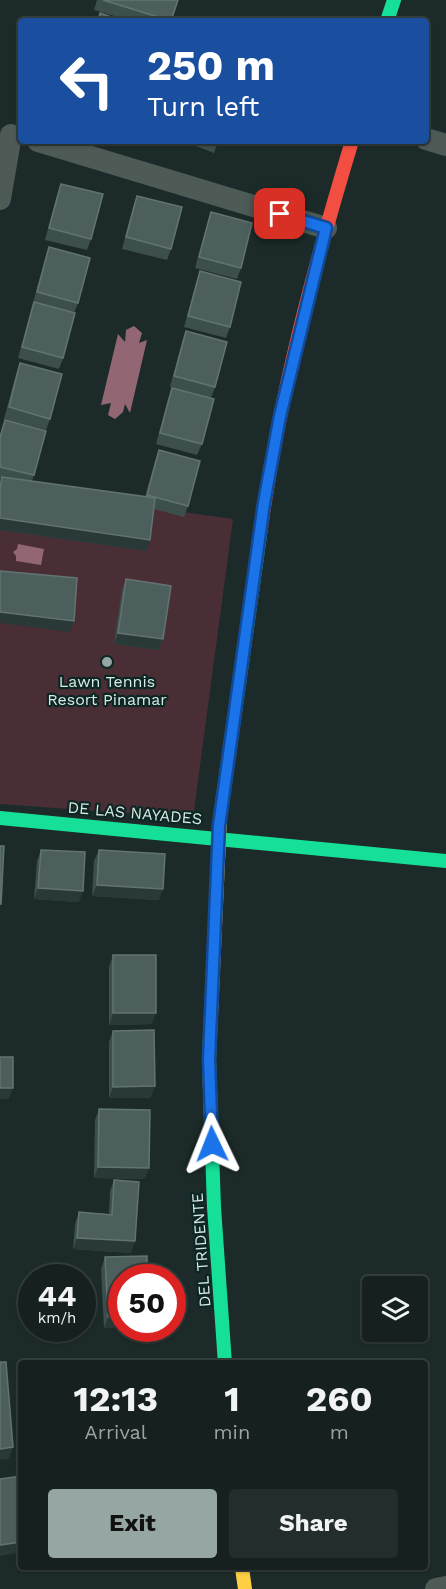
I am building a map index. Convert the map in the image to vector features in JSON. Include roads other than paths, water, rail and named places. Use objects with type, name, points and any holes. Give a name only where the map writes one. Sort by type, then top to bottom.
[{"type":"main road","points":[[388,18],[394,0]]},
{"type":"main road","name":"DEL TRIDENTE","points":[[225,1360],[213,1207],[209,1059],[218,837],[264,503],[280,416],[326,228],[351,144]]},
{"type":"main road","name":"DE LAS NAYADES","points":[[0,818],[218,837],[446,861]]},
{"type":"main road","points":[[243,1570],[244,1589]]},
{"type":"street","points":[[0,199],[11,135]]},
{"type":"street","points":[[429,140],[446,145]]},
{"type":"street","points":[[48,144],[326,228]]},
{"type":"street","points":[[436,1589],[446,1587]]},
{"type":"place","name":"Lawn Tennis Resort Pinamar","points":[[107,662]]}]
